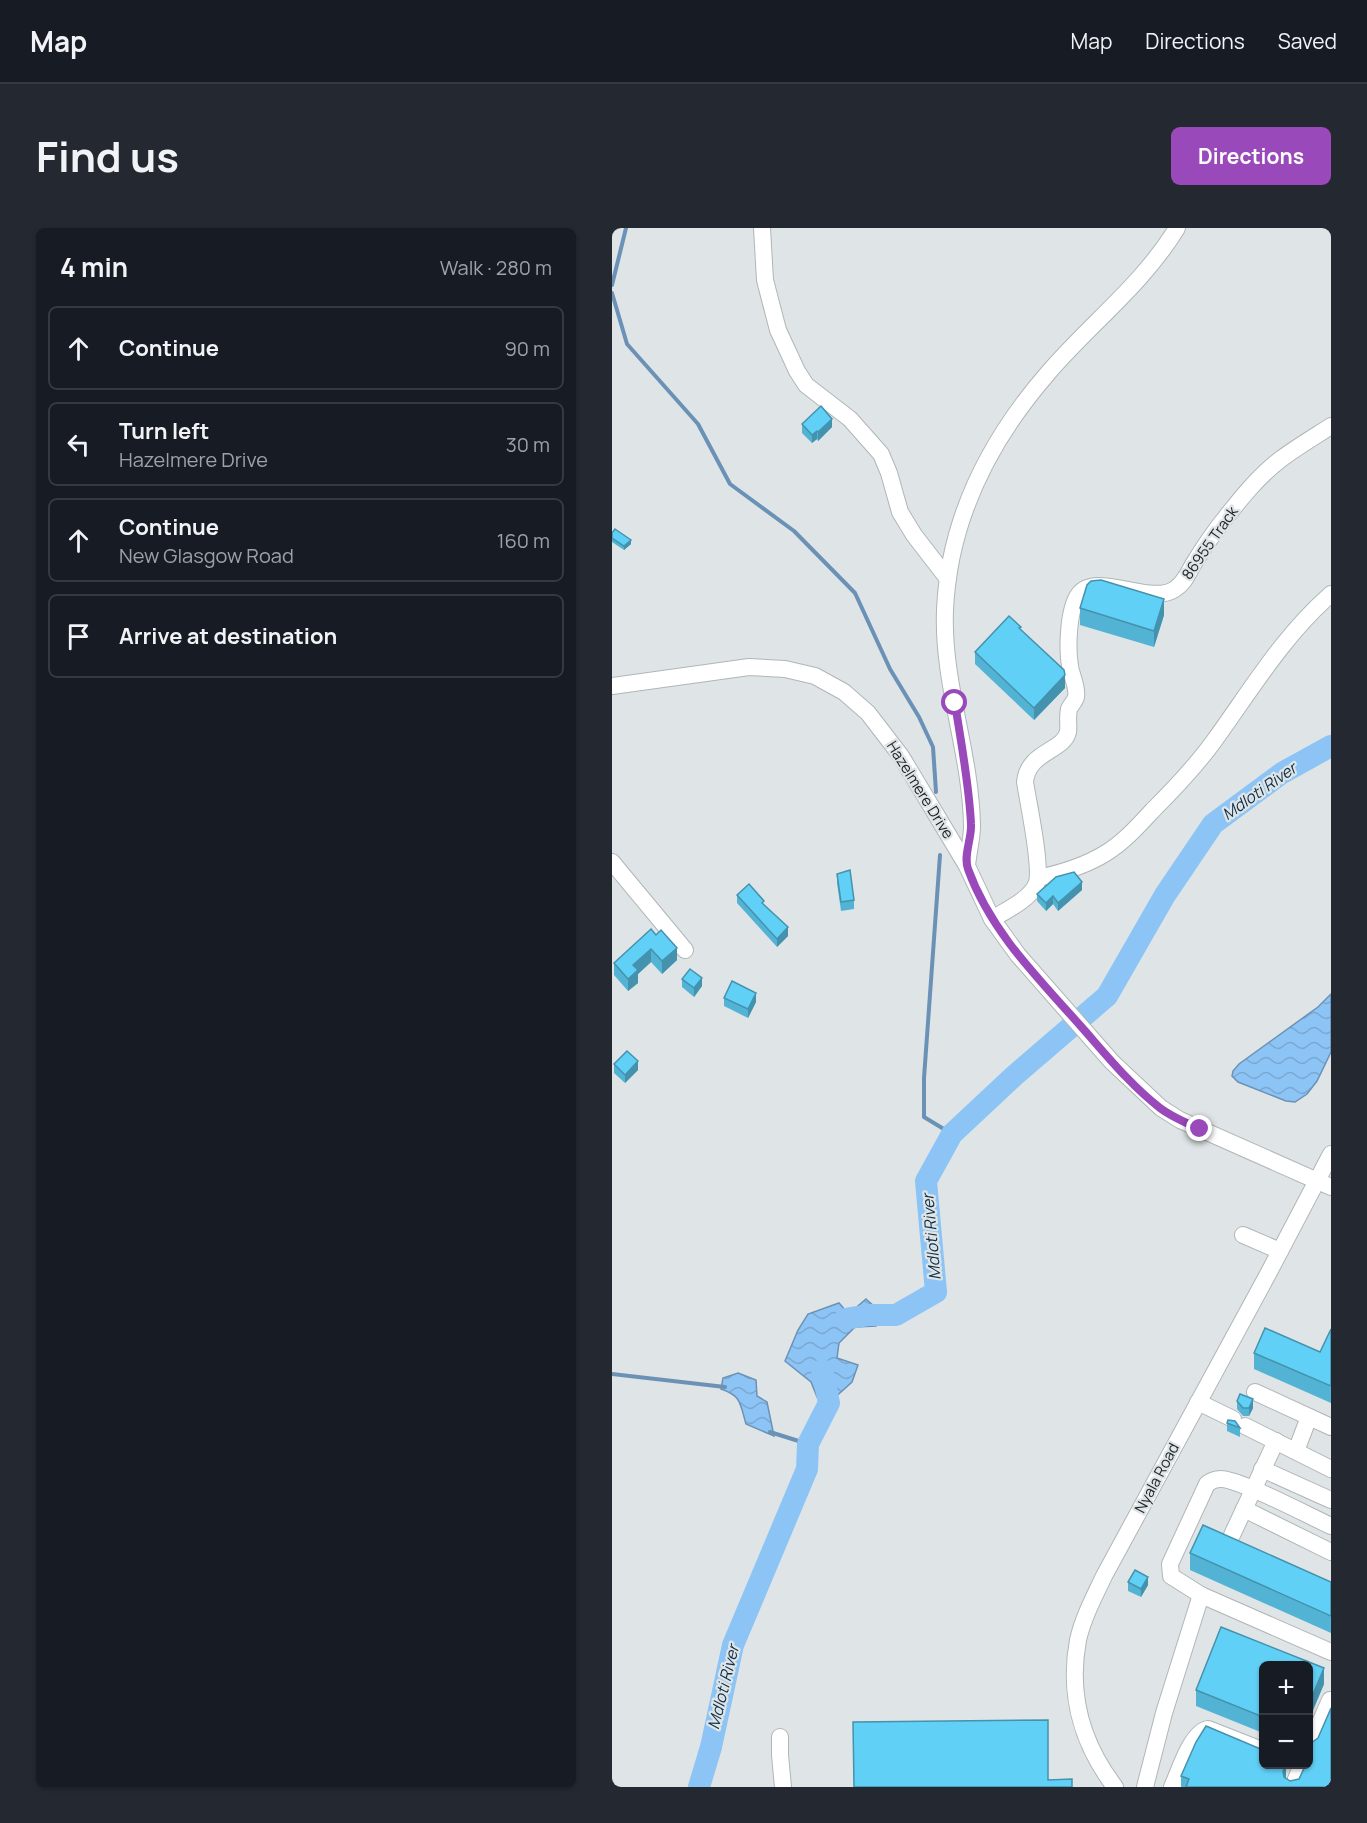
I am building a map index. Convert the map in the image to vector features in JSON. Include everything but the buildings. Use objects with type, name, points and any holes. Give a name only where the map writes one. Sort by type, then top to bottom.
[{"type":"street","points":[[762,228],[765,280],[778,330],[797,371],[806,385],[850,419],[880,454],[889,473],[900,512],[914,535],[948,579]]},
{"type":"street","points":[[967,866],[972,827],[968,786],[947,656],[945,612],[953,547],[966,504],[974,483],[995,444],[1048,373],[1145,273],[1177,228]]},
{"type":"street","name":"86955 Track","points":[[1038,878],[1025,782],[1026,775],[1036,759],[1060,744],[1068,733],[1068,711],[1076,698],[1070,666],[1069,629],[1073,603],[1079,594],[1087,588],[1094,587],[1156,595],[1173,591],[1183,583],[1218,527],[1256,481],[1281,459],[1331,426]]},
{"type":"street","points":[[992,919],[1028,894],[1036,886],[1038,878],[1084,865],[1107,853],[1123,841],[1181,782],[1213,743],[1275,654],[1301,623],[1331,594]]},
{"type":"street","name":"Hazelmere Drive","points":[[612,686],[749,667],[785,669],[815,676],[844,692],[868,713],[901,756],[967,866],[992,919],[1018,956],[1112,1062],[1161,1108],[1180,1120],[1324,1184]]},
{"type":"street","points":[[612,862],[685,950]]},
{"type":"street","name":"Nyala Road","points":[[1115,1787],[1089,1746],[1075,1695],[1075,1667],[1079,1638],[1088,1610],[1104,1576],[1280,1251],[1324,1184],[1331,1154]]},
{"type":"street","points":[[1243,1235],[1280,1251]]},
{"type":"street","points":[[1255,1392],[1331,1427]]},
{"type":"street","points":[[1198,1402],[1331,1468]]},
{"type":"street","points":[[1296,1451],[1309,1417]]},
{"type":"street","points":[[1232,1535],[1276,1441]]},
{"type":"street","points":[[1262,1469],[1331,1500]]},
{"type":"street","points":[[1331,1526],[1252,1490],[1222,1479],[1211,1481],[1207,1485],[1170,1564],[1171,1576],[1201,1595],[1331,1652]]},
{"type":"street","points":[[1244,1509],[1331,1552]]},
{"type":"street","points":[[1145,1787],[1164,1713],[1201,1595]]},
{"type":"street","points":[[1313,1739],[1330,1700]]},
{"type":"street","points":[[1172,1787],[1195,1738],[1203,1730],[1208,1729],[1259,1749]]},
{"type":"street","points":[[780,1737],[783,1787]]},
{"type":"street","points":[[1293,1787],[1299,1769]]},
{"type":"water","points":[[1331,994],[1331,1052],[1317,1081],[1307,1094],[1295,1102],[1286,1101],[1238,1082],[1232,1076],[1239,1064],[1318,1007]]},
{"type":"water","points":[[866,1299],[875,1307],[876,1326],[855,1327],[839,1343],[837,1358],[858,1365],[852,1382],[831,1401],[817,1397],[811,1382],[785,1361],[798,1330],[808,1314],[839,1303],[846,1311],[852,1311]]},
{"type":"water","points":[[738,1373],[756,1380],[757,1396],[767,1402],[774,1436],[746,1424],[737,1398],[721,1389],[723,1378]]},
{"type":"waterway","points":[[612,285],[626,228]]},
{"type":"waterway","points":[[612,293],[627,344],[698,424],[730,484],[794,531],[855,593],[890,669],[919,717],[933,747],[936,792]]},
{"type":"waterway","name":"Mdloti River","points":[[845,1319],[869,1315],[896,1315],[936,1292],[926,1181],[952,1134],[1014,1076],[1107,996],[1165,895],[1213,824],[1282,773],[1331,746]]},
{"type":"waterway","points":[[940,855],[924,1078],[924,1117],[952,1134]]},
{"type":"waterway","name":"Mdloti River","points":[[699,1787],[711,1747],[733,1645],[807,1469],[808,1444],[829,1403],[822,1370]]},
{"type":"waterway","points":[[612,1374],[725,1387]]},
{"type":"waterway","points":[[770,1432],[808,1444]]},
{"type":"route","points":[[955,703],[972,827],[967,866],[992,919],[1018,956],[1112,1062],[1161,1108],[1200,1129]]}]
